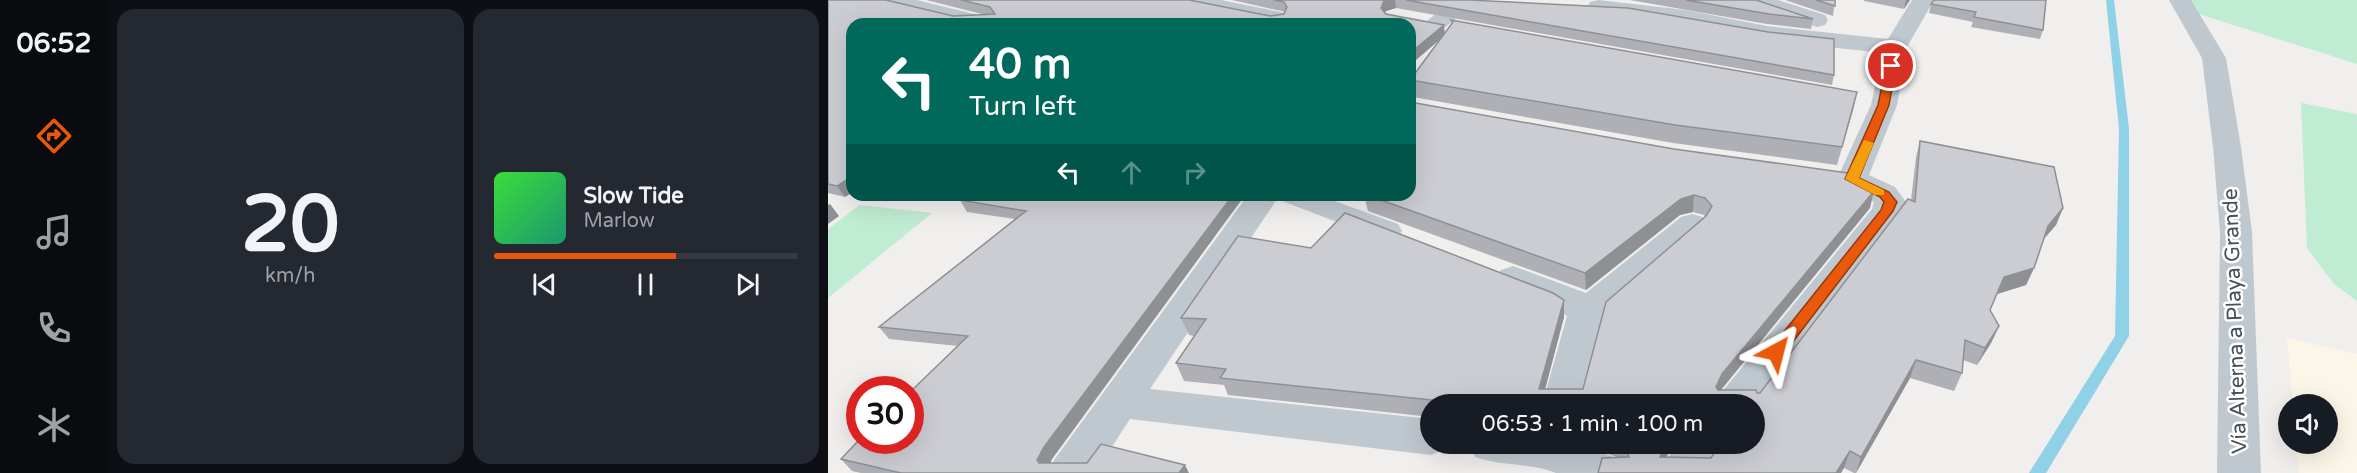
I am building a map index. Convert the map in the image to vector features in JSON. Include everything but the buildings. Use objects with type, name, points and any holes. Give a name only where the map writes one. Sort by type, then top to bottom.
[{"type":"street","points":[[890,0],[962,18]]},
{"type":"street","points":[[1188,0],[1277,18]]},
{"type":"street","points":[[1756,0],[1895,47]]},
{"type":"street","points":[[1744,394],[1887,211],[1890,202],[1884,194],[1841,178],[1895,47],[1923,0]]},
{"type":"street","name":"Vía Alterna a Playa Grande","points":[[2180,0],[2214,58],[2227,147],[2236,232],[2239,473]]},
{"type":"street","points":[[1468,32],[1424,23],[1472,1]]},
{"type":"street","points":[[1573,6],[1628,9],[1767,33],[1895,47]]},
{"type":"street","points":[[1070,473],[1122,402],[1260,201]]},
{"type":"street","points":[[1306,201],[1421,244]]},
{"type":"street","points":[[1565,394],[1587,312],[1692,224]]},
{"type":"street","points":[[1484,267],[1568,299],[1587,312]]},
{"type":"street","points":[[1122,402],[1420,436]]},
{"type":"street","points":[[1565,454],[1605,473]]},
{"type":"street","points":[[1682,473],[1697,454]]},
{"type":"shaded area","points":[[2287,338],[2357,354],[2357,473],[2299,473],[2297,454],[2338,454],[2338,394],[2292,394]]},
{"type":"green space","points":[[2181,0],[2357,0],[2357,64],[2186,10]]},
{"type":"green space","points":[[2301,103],[2357,114],[2357,301],[2334,284],[2307,248]]},
{"type":"green space","points":[[860,205],[932,213],[828,298],[828,229]]},
{"type":"waterway","points":[[2037,473],[2122,336],[2124,129],[2110,0]]},
{"type":"slow traffic","points":[[1868,143],[1852,179],[1880,192]]},
{"type":"route","points":[[1776,352],[1887,211],[1890,202],[1884,194],[1852,179],[1884,105],[1891,66]]}]
